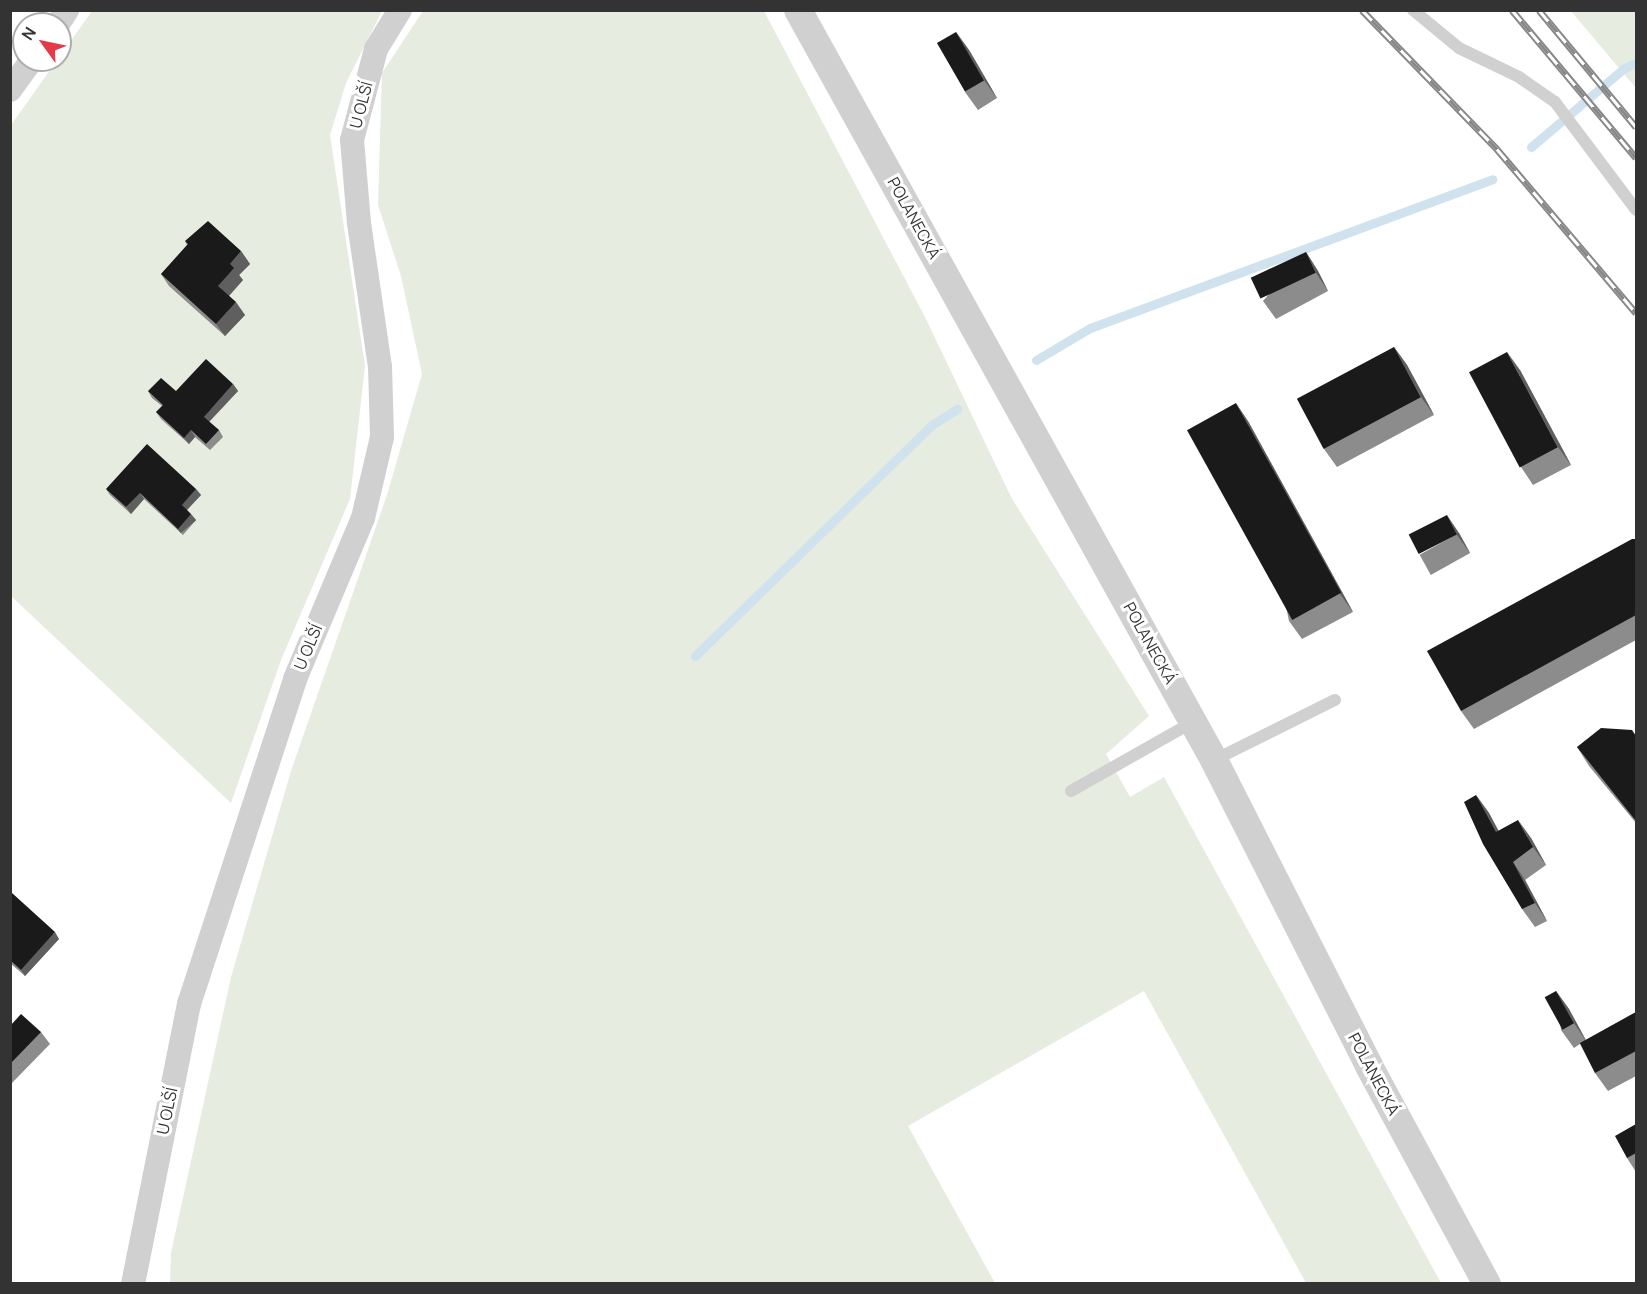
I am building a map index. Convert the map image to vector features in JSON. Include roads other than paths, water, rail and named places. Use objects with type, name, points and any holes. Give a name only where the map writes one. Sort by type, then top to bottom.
[{"type":"street","name":"U OLŠÍ","points":[[133,1284],[189,1004],[295,679],[363,518],[381,437],[380,367],[359,223],[352,140],[376,49],[400,10]]},
{"type":"street","name":"POLANECKÁ","points":[[798,10],[1214,760],[1369,1066],[1487,1284]]},
{"type":"street","points":[[10,90],[23,72]]},
{"type":"lane","points":[[1413,10],[1459,48],[1519,77],[1555,102],[1577,127],[1636,210]]},
{"type":"lane","points":[[1214,760],[1335,700]]},
{"type":"lane","points":[[1071,791],[1193,722]]},
{"type":"waterway","points":[[1531,147],[1624,68],[1636,63]]},
{"type":"waterway","points":[[1036,360],[1090,328],[1492,179]]},
{"type":"waterway","points":[[695,656],[932,425],[957,409]]},
{"type":"railway","points":[[1362,10],[1497,149],[1636,313]]},
{"type":"railway","points":[[1512,10],[1636,158]]},
{"type":"railway","points":[[1539,10],[1636,127]]}]
